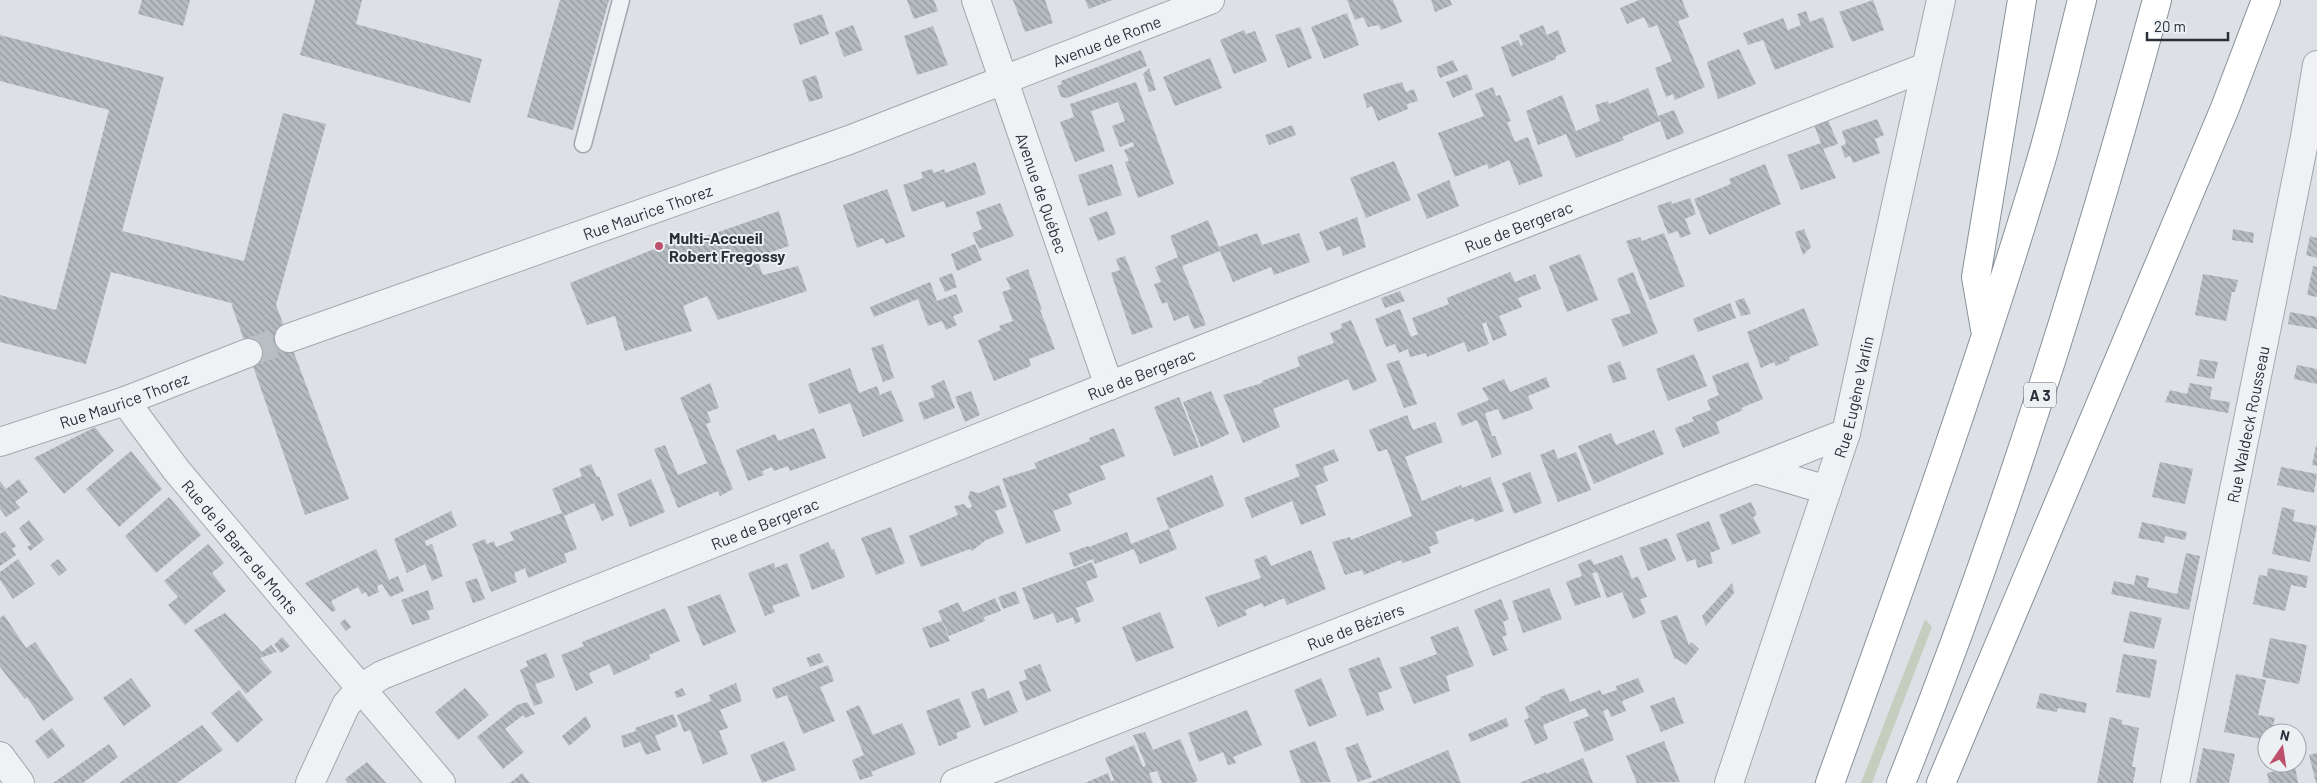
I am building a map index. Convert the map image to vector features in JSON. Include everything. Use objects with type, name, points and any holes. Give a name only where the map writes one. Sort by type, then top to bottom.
[{"type":"highway","points":[[1986,335],[1976,276],[2022,0]]},
{"type":"highway","points":[[1830,783],[1923,524],[1986,335],[2040,162],[2082,0]]},
{"type":"highway","name":"A 3","points":[[1901,783],[1947,667],[2026,441],[2114,160],[2157,0]]},
{"type":"highway","points":[[1941,783],[2225,108],[2266,0]]},
{"type":"street","name":"Avenue de Québec","points":[[976,0],[1110,386]]},
{"type":"street","name":"Avenue de Rome","points":[[1004,81],[1210,0]]},
{"type":"street","name":"Rue Eugène Varlin","points":[[1729,783],[1846,432],[1941,0]]},
{"type":"street","name":"Rue Waldeck Rousseau","points":[[2175,783],[2311,140],[2317,65]]},
{"type":"street","name":"Rue de Bergerac","points":[[310,783],[346,705],[361,688],[382,675],[1110,386],[1926,67]]},
{"type":"street","name":"Rue Maurice Thorez","points":[[290,338],[834,146],[1004,81]]},
{"type":"street","name":"Rue Maurice Thorez","points":[[0,442],[125,401],[248,352]]},
{"type":"street","name":"Rue de la Barre de Monts","points":[[125,401],[177,471],[441,783]]},
{"type":"street","name":"Rue de Béziers","points":[[955,783],[1846,432]]},
{"type":"street","points":[[1756,468],[1827,490]]},
{"type":"street","points":[[0,756],[20,783]]},
{"type":"lane","points":[[583,144],[622,0]]},
{"type":"green space","points":[[1925,619],[1932,627],[1872,783],[1861,783]]},
{"type":"building","points":[[142,0],[190,0],[183,26],[138,14]]},
{"type":"building","points":[[315,0],[362,0],[356,24],[482,59],[470,103],[300,55]]},
{"type":"building","points":[[560,0],[609,0],[573,130],[527,117]]},
{"type":"building","points":[[907,0],[934,0],[938,11],[914,19]]},
{"type":"building","points":[[1013,0],[1045,0],[1053,23],[1025,32]]},
{"type":"building","points":[[1085,0],[1112,0],[1089,9]]},
{"type":"building","points":[[1347,0],[1393,0],[1402,22],[1381,30],[1379,25],[1368,27],[1363,17],[1355,20]]},
{"type":"building","points":[[1431,0],[1450,0],[1452,5],[1435,12]]},
{"type":"building","points":[[1639,0],[1682,0],[1689,17],[1678,21],[1705,87],[1675,100],[1673,94],[1666,97],[1655,68],[1672,61],[1657,25],[1649,28],[1644,17],[1627,24],[1620,8]]},
{"type":"building","points":[[1873,0],[1884,30],[1852,42],[1839,12]]},
{"type":"building","points":[[1806,11],[1810,22],[1823,17],[1834,47],[1775,70],[1763,40],[1748,45],[1743,33],[1783,18],[1788,30],[1801,25],[1797,14]]},
{"type":"building","points":[[1347,13],[1359,45],[1324,59],[1311,27]]},
{"type":"building","points":[[822,14],[829,34],[800,45],[793,24]]},
{"type":"building","points":[[853,25],[863,50],[844,57],[835,32]]},
{"type":"building","points":[[1543,25],[1547,35],[1558,30],[1566,52],[1556,56],[1556,59],[1512,77],[1501,47],[1518,40],[1521,46],[1523,45],[1519,35]]},
{"type":"building","points":[[933,26],[948,65],[917,75],[904,36]]},
{"type":"building","points":[[1300,27],[1312,58],[1288,68],[1275,35]]},
{"type":"building","points":[[1244,30],[1246,34],[1255,31],[1267,61],[1234,74],[1220,40]]},
{"type":"building","points":[[0,35],[164,77],[122,231],[244,261],[283,113],[326,124],[276,305],[349,499],[305,515],[231,303],[111,272],[86,364],[0,342],[0,295],[56,310],[109,110],[0,81]]},
{"type":"building","points":[[1739,49],[1756,84],[1718,99],[1707,62]]},
{"type":"building","points":[[1141,50],[1147,66],[1067,98],[1061,97],[1057,86],[1062,84],[1061,81]]},
{"type":"building","points":[[1210,58],[1222,88],[1175,106],[1163,77]]},
{"type":"building","points":[[1453,60],[1458,71],[1440,78],[1436,67]]},
{"type":"building","points":[[1149,68],[1156,90],[1149,92],[1143,74]]},
{"type":"building","points":[[1467,74],[1473,89],[1453,98],[1446,82]]},
{"type":"building","points":[[816,75],[823,98],[809,102],[802,80]]},
{"type":"building","points":[[1136,82],[1174,184],[1138,198],[1125,162],[1129,161],[1124,150],[1134,146],[1133,142],[1120,147],[1112,126],[1125,121],[1118,102],[1091,111],[1105,151],[1075,162],[1060,122],[1074,117],[1070,104]]},
{"type":"building","points":[[1402,82],[1406,92],[1414,89],[1418,101],[1407,104],[1408,109],[1378,121],[1372,106],[1367,108],[1363,94]]},
{"type":"building","points":[[1493,87],[1496,96],[1500,95],[1511,121],[1507,122],[1515,142],[1528,137],[1543,176],[1519,185],[1509,160],[1489,169],[1487,164],[1455,177],[1438,133],[1484,116],[1475,94]]},
{"type":"building","points":[[1648,88],[1658,116],[1674,110],[1684,133],[1667,140],[1660,121],[1622,137],[1624,140],[1576,158],[1566,134],[1538,145],[1526,111],[1562,95],[1576,131],[1600,121],[1595,105],[1608,101],[1609,104]]},
{"type":"building","points":[[1877,119],[1884,135],[1875,139],[1880,153],[1853,163],[1850,156],[1845,158],[1841,146],[1846,144],[1842,131]]},
{"type":"building","points":[[1828,120],[1838,144],[1823,149],[1836,178],[1801,190],[1787,155],[1821,143],[1814,125]]},
{"type":"building","points":[[1292,125],[1296,135],[1269,145],[1265,135]]},
{"type":"building","points":[[1394,161],[1411,200],[1366,218],[1350,178]]},
{"type":"building","points":[[975,162],[986,194],[946,208],[944,201],[912,212],[903,185],[923,178],[921,172],[932,169],[934,173],[944,169],[945,173]]},
{"type":"building","points":[[1112,164],[1122,195],[1088,206],[1078,175]]},
{"type":"building","points":[[1765,164],[1781,204],[1709,235],[1694,199],[1731,184],[1729,179]]},
{"type":"building","points":[[1449,180],[1459,206],[1427,219],[1417,194]]},
{"type":"building","points":[[887,189],[905,237],[886,244],[883,238],[857,248],[843,205]]},
{"type":"building","points":[[1690,198],[1696,214],[1685,219],[1691,234],[1680,238],[1678,231],[1668,234],[1657,206],[1671,201],[1672,204]]},
{"type":"building","points":[[1000,203],[1014,236],[979,249],[972,233],[982,229],[976,212]]},
{"type":"building","points":[[779,211],[789,246],[756,257],[763,275],[798,266],[807,291],[718,320],[707,296],[683,306],[692,331],[625,351],[615,316],[587,325],[570,283],[674,241],[692,241]]},
{"type":"building","points":[[1107,211],[1116,234],[1098,241],[1089,218]]},
{"type":"building","points":[[1357,217],[1366,247],[1343,256],[1340,246],[1327,251],[1319,232]]},
{"type":"building","points":[[1208,220],[1219,247],[1257,233],[1262,245],[1299,233],[1310,262],[1274,275],[1271,267],[1233,282],[1220,251],[1182,266],[1206,325],[1194,329],[1188,315],[1174,321],[1167,302],[1162,304],[1154,284],[1161,282],[1155,267],[1178,257],[1170,236]]},
{"type":"building","points":[[1804,229],[1811,247],[1803,255],[1795,232]]},
{"type":"building","points":[[2233,229],[2254,233],[2253,243],[2232,240]]},
{"type":"building","points":[[1664,233],[1685,286],[1650,300],[1626,241],[1640,237],[1642,241]]},
{"type":"building","points":[[2310,236],[2317,238],[2317,258],[2306,255]]},
{"type":"building","points":[[975,244],[982,260],[957,271],[951,254]]},
{"type":"building","points":[[1580,254],[1598,300],[1567,312],[1549,266]]},
{"type":"building","points":[[1125,256],[1153,327],[1132,335],[1111,273],[1120,270],[1116,259]]},
{"type":"building","points":[[2313,266],[2317,267],[2317,297],[2307,295]]},
{"type":"building","points":[[1028,269],[1042,310],[1040,310],[1055,349],[1029,359],[1031,366],[994,381],[978,340],[1001,330],[999,326],[1013,321],[1002,292],[1011,289],[1006,278]]},
{"type":"building","points":[[1510,272],[1515,282],[1535,274],[1541,289],[1518,298],[1522,307],[1499,316],[1507,335],[1493,341],[1486,322],[1482,324],[1489,344],[1468,352],[1464,342],[1427,357],[1426,353],[1410,357],[1408,349],[1399,353],[1395,344],[1386,347],[1375,319],[1400,309],[1411,337],[1418,334],[1412,318],[1449,304],[1447,298]]},
{"type":"building","points":[[1633,272],[1658,333],[1623,347],[1611,319],[1631,313],[1617,279]]},
{"type":"building","points":[[952,273],[957,287],[945,292],[939,278]]},
{"type":"building","points":[[2203,274],[2238,280],[2235,292],[2232,292],[2226,321],[2195,315]]},
{"type":"building","points":[[930,282],[937,301],[956,294],[963,312],[953,316],[957,325],[946,330],[942,321],[928,326],[918,299],[874,317],[870,307]]},
{"type":"building","points":[[1400,291],[1405,301],[1385,308],[1381,298]]},
{"type":"building","points":[[1744,298],[1751,314],[1741,316],[1735,301]]},
{"type":"building","points":[[1730,303],[1736,318],[1698,332],[1693,319]]},
{"type":"building","points":[[1804,308],[1819,345],[1789,357],[1790,360],[1776,366],[1774,362],[1761,368],[1747,332]]},
{"type":"building","points":[[2290,312],[2317,317],[2317,329],[2288,324]]},
{"type":"building","points":[[1351,320],[1377,381],[1353,391],[1348,379],[1273,409],[1280,427],[1243,443],[1223,395],[1262,383],[1262,381],[1300,366],[1297,357],[1334,343],[1330,333],[1342,328],[1341,324]]},
{"type":"building","points":[[883,344],[894,378],[883,382],[871,348]]},
{"type":"building","points":[[1694,354],[1707,386],[1668,401],[1656,369]]},
{"type":"building","points":[[2200,359],[2218,362],[2214,379],[2197,376]]},
{"type":"building","points":[[1399,360],[1417,404],[1404,408],[1386,364]]},
{"type":"building","points":[[1620,361],[1627,379],[1613,383],[1607,366]]},
{"type":"building","points":[[1748,362],[1763,399],[1741,408],[1743,410],[1716,422],[1720,433],[1683,448],[1675,428],[1694,421],[1692,417],[1711,410],[1707,400],[1719,395],[1712,376]]},
{"type":"building","points":[[2297,365],[2317,369],[2317,384],[2294,379]]},
{"type":"building","points":[[850,368],[859,393],[877,386],[880,395],[891,390],[904,421],[863,437],[850,403],[819,414],[808,384]]},
{"type":"building","points":[[1546,377],[1550,387],[1528,396],[1533,409],[1503,420],[1498,409],[1485,413],[1492,436],[1495,436],[1502,454],[1492,458],[1477,420],[1462,426],[1457,413],[1489,400],[1482,388],[1504,379],[1510,392]]},
{"type":"building","points":[[944,380],[955,408],[924,420],[918,403],[935,397],[931,386]]},
{"type":"building","points":[[710,383],[719,408],[707,412],[711,422],[706,424],[733,489],[720,496],[718,491],[678,508],[654,449],[665,445],[678,475],[707,463],[680,398]]},
{"type":"building","points":[[2190,383],[2212,387],[2210,399],[2230,402],[2228,413],[2165,402],[2170,390],[2187,394]]},
{"type":"building","points":[[971,391],[980,415],[965,422],[955,397]]},
{"type":"building","points":[[1211,391],[1229,434],[1201,447],[1183,402]]},
{"type":"building","points":[[1179,397],[1199,447],[1174,456],[1154,407]]},
{"type":"building","points":[[1407,415],[1413,430],[1435,422],[1443,442],[1405,457],[1422,501],[1461,485],[1462,488],[1490,477],[1504,511],[1475,522],[1473,518],[1435,532],[1439,543],[1429,547],[1431,553],[1403,563],[1401,560],[1364,575],[1362,570],[1345,575],[1332,542],[1350,537],[1351,540],[1412,516],[1387,449],[1378,452],[1369,430]]},
{"type":"building","points":[[95,427],[114,451],[64,494],[34,458]]},
{"type":"building","points":[[814,428],[826,458],[790,471],[788,466],[774,471],[772,467],[762,471],[764,475],[748,481],[736,450],[775,434],[778,441]]},
{"type":"building","points":[[1114,428],[1125,456],[1100,466],[1106,479],[1068,494],[1072,504],[1053,511],[1061,531],[1026,544],[1002,479],[1037,468],[1034,463],[1090,441],[1089,438]]},
{"type":"building","points":[[1654,430],[1664,454],[1594,484],[1578,446],[1611,433],[1616,445]]},
{"type":"building","points":[[2317,446],[2317,466],[2312,465]]},
{"type":"building","points":[[1334,449],[1339,461],[1323,467],[1328,481],[1315,486],[1326,515],[1301,525],[1292,501],[1252,518],[1244,498],[1300,476],[1295,465]]},
{"type":"building","points":[[1554,449],[1558,459],[1576,452],[1591,490],[1558,502],[1540,455]]},
{"type":"building","points":[[131,451],[162,489],[119,527],[86,489]]},
{"type":"building","points":[[2160,462],[2193,469],[2185,504],[2152,497]]},
{"type":"building","points":[[591,464],[597,477],[599,476],[614,515],[602,521],[594,503],[564,516],[577,549],[564,554],[567,562],[528,578],[525,568],[514,573],[517,582],[491,592],[472,544],[485,539],[487,544],[494,541],[496,547],[514,540],[510,532],[562,513],[552,489],[582,476],[579,469]]},
{"type":"building","points":[[2281,467],[2317,474],[2314,493],[2277,485]]},
{"type":"building","points":[[1530,472],[1542,503],[1514,514],[1502,483]]},
{"type":"building","points":[[1212,475],[1224,506],[1169,529],[1156,498]]},
{"type":"building","points":[[19,479],[28,492],[15,502],[20,508],[6,517],[0,509],[0,481],[6,489]]},
{"type":"building","points":[[651,479],[665,512],[630,527],[617,494]]},
{"type":"building","points":[[999,485],[1007,507],[995,511],[1004,533],[986,540],[972,551],[970,549],[921,567],[909,536],[958,515],[954,506],[964,504],[967,508],[970,508],[972,506],[968,498],[970,491],[979,493]]},
{"type":"building","points":[[169,497],[201,535],[156,573],[125,536]]},
{"type":"building","points":[[1751,502],[1757,515],[1753,517],[1761,533],[1732,545],[1719,515]]},
{"type":"building","points":[[2282,507],[2295,510],[2293,521],[2317,526],[2310,562],[2272,554]]},
{"type":"building","points":[[451,511],[457,526],[425,541],[426,546],[432,544],[443,576],[432,581],[425,564],[407,573],[394,539]]},
{"type":"building","points":[[29,520],[44,540],[30,551],[27,547],[31,545],[19,528]]},
{"type":"building","points":[[1709,521],[1720,549],[1710,553],[1713,563],[1698,568],[1695,559],[1687,562],[1676,534]]},
{"type":"building","points":[[2142,522],[2187,532],[2185,540],[2165,536],[2164,543],[2138,538]]},
{"type":"building","points":[[891,527],[905,563],[876,575],[861,538]]},
{"type":"building","points":[[1169,529],[1177,549],[1140,564],[1134,549],[1095,564],[1093,559],[1074,567],[1069,553],[1127,532],[1131,544]]},
{"type":"building","points":[[5,531],[16,546],[12,549],[16,555],[0,566],[0,534]]},
{"type":"building","points":[[1667,538],[1676,560],[1648,571],[1639,548]]},
{"type":"building","points":[[828,542],[832,550],[834,549],[845,577],[812,590],[799,555]]},
{"type":"building","points":[[208,544],[224,563],[212,573],[226,591],[185,625],[168,605],[178,597],[164,581]]},
{"type":"building","points":[[376,549],[389,580],[398,576],[404,591],[390,597],[382,584],[377,586],[379,592],[368,597],[366,592],[362,594],[358,587],[331,601],[336,610],[332,612],[305,583]]},
{"type":"building","points":[[1311,550],[1326,589],[1287,605],[1284,598],[1264,607],[1262,603],[1245,610],[1247,615],[1218,627],[1205,597],[1261,578],[1254,560],[1266,555],[1271,566]]},
{"type":"building","points":[[2186,553],[2200,556],[2189,610],[2111,594],[2114,581],[2134,585],[2136,575],[2149,578],[2147,587],[2177,594]]},
{"type":"building","points":[[1622,555],[1632,579],[1638,576],[1647,597],[1640,599],[1646,613],[1633,619],[1622,592],[1607,598],[1597,572],[1592,573],[1601,597],[1575,606],[1566,582],[1582,576],[1578,564],[1591,559],[1594,565]]},
{"type":"building","points":[[18,559],[35,584],[13,599],[0,580],[0,572]]},
{"type":"building","points":[[58,559],[67,570],[59,576],[50,565]]},
{"type":"building","points":[[1092,562],[1098,577],[1086,582],[1094,601],[1076,608],[1081,621],[1075,624],[1073,617],[1057,623],[1053,613],[1034,620],[1022,588]]},
{"type":"building","points":[[774,563],[775,568],[787,563],[800,596],[772,606],[775,612],[765,616],[748,573]]},
{"type":"building","points":[[2268,568],[2308,576],[2306,588],[2291,585],[2285,611],[2253,604],[2259,575],[2267,576]]},
{"type":"building","points":[[477,578],[485,599],[473,603],[465,582]]},
{"type":"building","points":[[1732,583],[1734,593],[1706,626],[1702,616]]},
{"type":"building","points":[[1549,588],[1562,619],[1523,633],[1512,601]]},
{"type":"building","points":[[428,590],[434,609],[427,611],[430,619],[412,625],[401,600]]},
{"type":"building","points":[[1015,591],[1020,603],[1003,609],[998,597]]},
{"type":"building","points":[[720,594],[736,632],[703,646],[687,607]]},
{"type":"building","points":[[995,598],[1001,611],[984,617],[979,605]]},
{"type":"building","points":[[1501,599],[1509,619],[1503,622],[1507,635],[1502,637],[1508,650],[1493,656],[1474,610]]},
{"type":"building","points":[[958,602],[963,612],[979,605],[985,621],[949,636],[938,611]]},
{"type":"building","points":[[665,608],[680,641],[649,655],[650,659],[614,675],[609,664],[589,673],[593,683],[576,691],[561,655],[584,646],[582,642]]},
{"type":"building","points":[[2130,611],[2162,618],[2154,649],[2123,642]]},
{"type":"building","points":[[1160,612],[1174,648],[1136,662],[1122,627]]},
{"type":"building","points":[[225,613],[262,652],[271,645],[277,652],[260,658],[272,672],[246,694],[194,630]]},
{"type":"building","points":[[4,615],[26,648],[35,642],[74,699],[43,721],[27,697],[25,699],[0,667],[0,618]]},
{"type":"building","points":[[1677,615],[1689,645],[1691,642],[1699,649],[1686,665],[1676,658],[1675,660],[1660,621]]},
{"type":"building","points":[[345,619],[351,627],[346,631],[340,623]]},
{"type":"building","points":[[942,621],[950,641],[930,648],[922,628]]},
{"type":"building","points":[[1458,626],[1474,666],[1446,676],[1450,691],[1414,704],[1399,668],[1437,654],[1430,637]]},
{"type":"building","points":[[282,637],[290,646],[281,653],[274,645]]},
{"type":"building","points":[[2270,638],[2307,645],[2299,684],[2262,677]]},
{"type":"building","points":[[546,653],[555,677],[535,684],[543,703],[534,706],[520,670],[528,666],[526,661]]},
{"type":"building","points":[[819,653],[824,662],[810,667],[806,658]]},
{"type":"building","points":[[2123,654],[2157,660],[2150,698],[2116,692]]},
{"type":"building","points":[[1379,657],[1392,688],[1378,693],[1384,710],[1367,716],[1348,669]]},
{"type":"building","points":[[1040,664],[1051,691],[1026,701],[1019,682],[1027,679],[1024,670]]},
{"type":"building","points":[[828,665],[834,681],[820,687],[835,721],[803,734],[787,695],[776,699],[772,688]]},
{"type":"building","points":[[2236,674],[2266,680],[2258,715],[2275,718],[2274,723],[2257,723],[2257,738],[2224,732]]},
{"type":"building","points":[[131,678],[151,706],[124,726],[103,698]]},
{"type":"building","points":[[1321,678],[1337,716],[1309,727],[1294,690]]},
{"type":"building","points":[[1638,678],[1644,692],[1622,701],[1626,711],[1611,717],[1608,709],[1603,711],[1614,740],[1585,752],[1573,722],[1589,716],[1585,708],[1543,725],[1548,739],[1535,745],[1524,720],[1529,718],[1525,707],[1541,699],[1540,697],[1564,688],[1570,702],[1600,690],[1602,695],[1617,690],[1616,686]]},
{"type":"building","points":[[736,683],[742,701],[720,710],[728,728],[719,731],[728,754],[703,764],[690,730],[684,732],[677,715],[711,701],[709,695]]},
{"type":"building","points":[[465,688],[489,715],[458,740],[435,712]]},
{"type":"building","points":[[682,688],[686,695],[677,698],[674,692]]},
{"type":"building","points":[[984,688],[988,699],[1009,690],[1018,712],[984,726],[971,692]]},
{"type":"building","points":[[239,690],[263,720],[237,743],[211,713]]},
{"type":"building","points":[[2040,693],[2087,703],[2085,713],[2058,708],[2057,712],[2036,708]]},
{"type":"building","points":[[1674,697],[1684,723],[1661,732],[1650,706]]},
{"type":"building","points":[[959,698],[971,727],[956,733],[958,738],[939,746],[926,711]]},
{"type":"building","points":[[527,702],[535,714],[525,718],[523,715],[505,729],[524,752],[503,769],[477,737],[517,705]]},
{"type":"building","points":[[859,705],[873,735],[902,723],[916,754],[871,772],[873,776],[860,780],[852,760],[864,755],[846,711]]},
{"type":"building","points":[[1247,710],[1262,745],[1233,757],[1236,763],[1228,765],[1223,752],[1199,762],[1188,733]]},
{"type":"building","points":[[673,714],[678,726],[655,736],[661,750],[646,755],[640,742],[624,748],[621,736],[636,731],[635,728]]},
{"type":"building","points":[[586,716],[591,727],[569,746],[562,736]]},
{"type":"building","points":[[2110,717],[2122,720],[2122,724],[2139,728],[2132,767],[2136,767],[2133,783],[2097,783]]},
{"type":"building","points":[[1506,718],[1509,726],[1471,742],[1468,734]]},
{"type":"building","points":[[202,725],[223,750],[177,783],[119,783]]},
{"type":"building","points":[[52,728],[65,746],[48,759],[35,741]]},
{"type":"building","points":[[1145,732],[1153,750],[1180,739],[1198,781],[1193,783],[1162,783],[1157,771],[1149,773],[1153,783],[1085,783],[1108,773],[1111,782],[1114,780],[1105,758],[1134,745],[1143,767],[1146,765],[1133,735]]},
{"type":"building","points":[[784,741],[796,770],[762,783],[750,755]]},
{"type":"building","points":[[1315,741],[1331,782],[1301,783],[1289,751]]},
{"type":"building","points":[[1664,741],[1680,782],[1637,783],[1626,756]]},
{"type":"building","points":[[1358,743],[1372,777],[1358,782],[1345,748]]},
{"type":"building","points":[[109,744],[118,757],[83,783],[53,783]]},
{"type":"building","points":[[2203,748],[2235,754],[2229,783],[2196,783]]},
{"type":"building","points":[[1448,750],[1461,783],[1368,783],[1403,769]]},
{"type":"building","points":[[2317,753],[2317,783],[2316,783],[2309,755]]},
{"type":"building","points":[[1583,758],[1593,783],[1519,783],[1546,772],[1546,774]]},
{"type":"building","points":[[367,762],[386,783],[348,783],[345,779]]},
{"type":"building","points":[[522,773],[530,783],[510,783]]},
{"type":"building","points":[[2267,773],[2296,773],[2298,783],[2269,783]]},
{"type":"tunnel","points":[[248,353],[289,338]]},
{"type":"place","name":"Multi-Accueil Robert Fregossy","points":[[659,246]]}]
